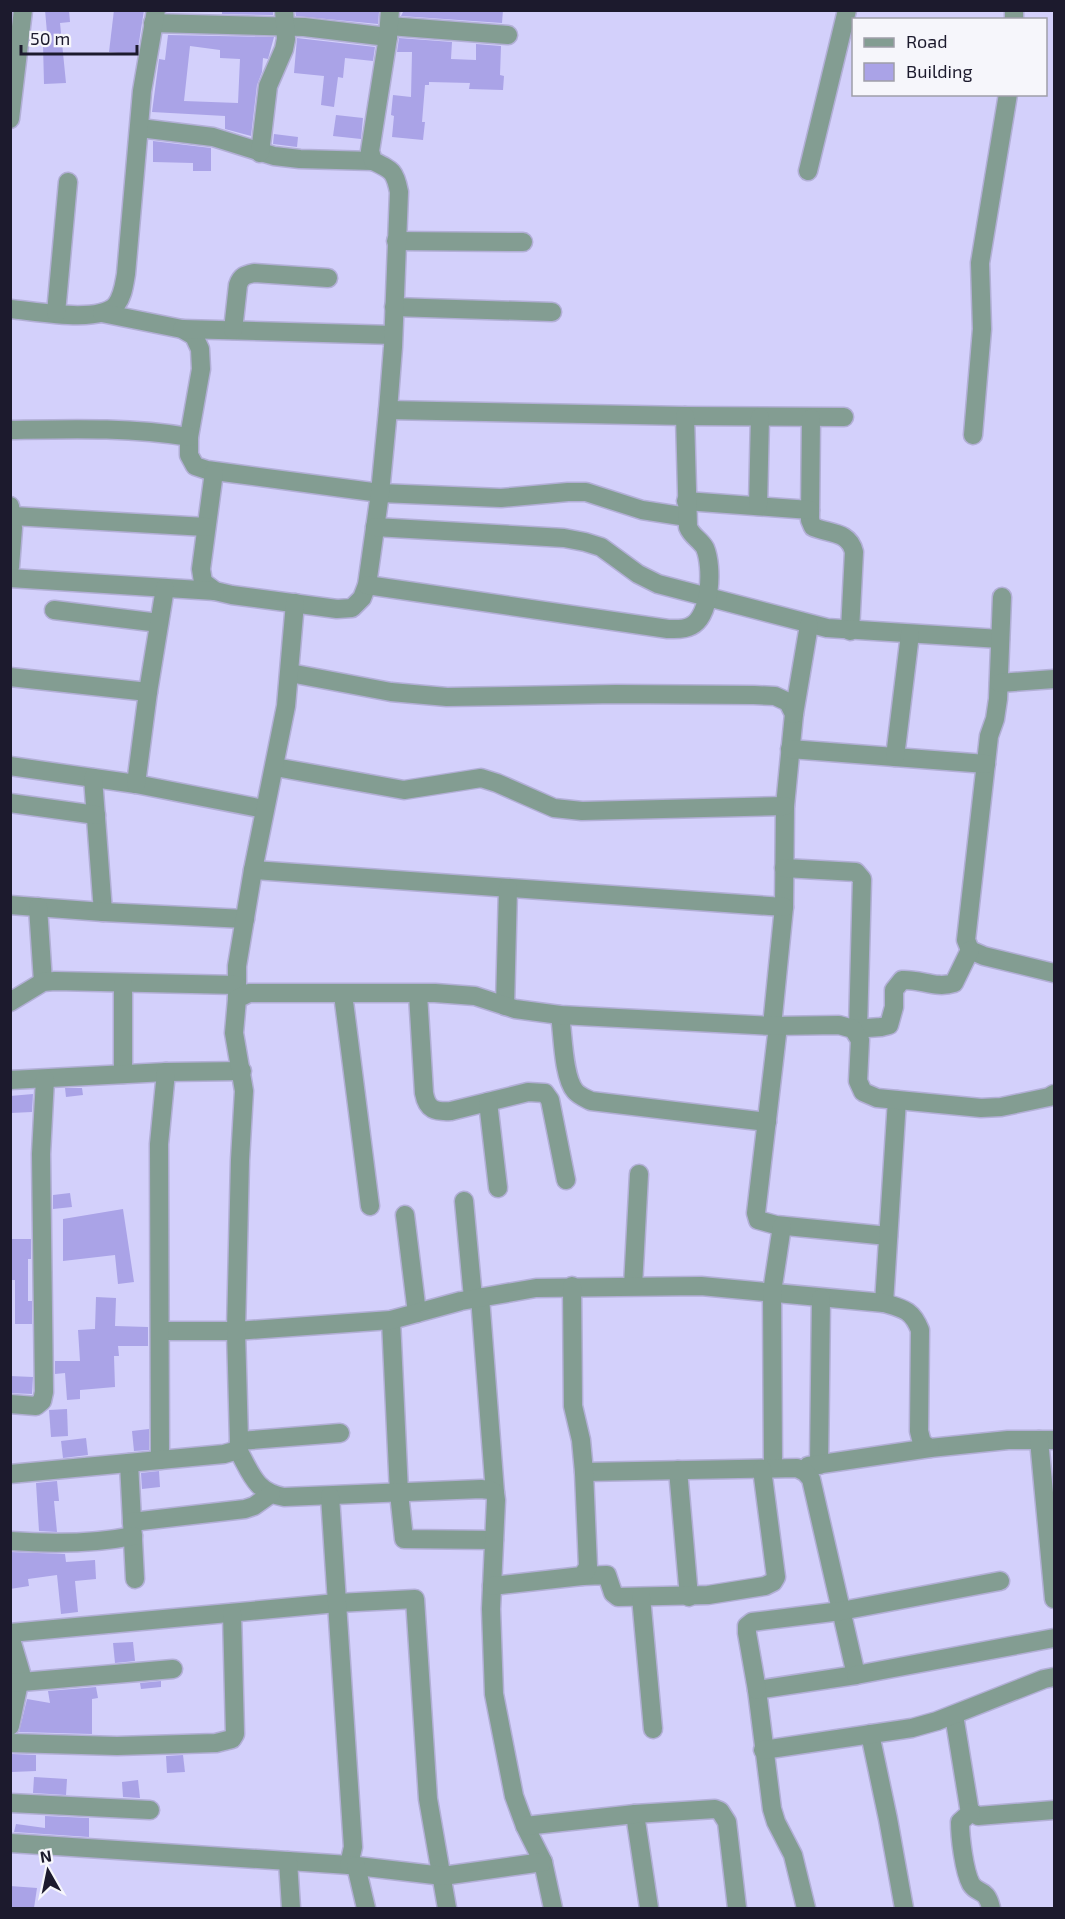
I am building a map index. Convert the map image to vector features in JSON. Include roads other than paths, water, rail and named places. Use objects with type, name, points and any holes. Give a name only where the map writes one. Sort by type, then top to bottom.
[{"type":"street","points":[[10,119],[23,10]]},
{"type":"street","points":[[808,171],[847,10]]},
{"type":"street","points":[[102,313],[114,307],[122,296],[126,274],[142,91],[154,17],[284,19],[326,29],[389,25],[508,35]]},
{"type":"street","points":[[260,153],[268,86],[286,39],[284,19]]},
{"type":"street","points":[[373,161],[370,151],[371,136],[389,25]]},
{"type":"street","points":[[973,435],[982,329],[980,262],[1008,96]]},
{"type":"street","points":[[10,578],[215,591],[337,609],[352,608],[362,598],[367,585],[380,493],[388,410],[399,192],[396,176],[386,167],[373,161],[300,159],[260,153],[213,137],[140,128]]},
{"type":"street","points":[[56,313],[68,183]]},
{"type":"street","points":[[396,241],[524,242]]},
{"type":"street","points":[[232,330],[238,285],[244,275],[254,273],[328,278]]},
{"type":"street","points":[[394,307],[552,312]]},
{"type":"street","points":[[10,309],[84,315],[102,313],[182,329],[393,335]]},
{"type":"street","points":[[182,329],[194,336],[200,349],[201,359],[189,437],[189,455],[195,466],[214,472],[380,493],[501,498],[586,492],[642,510],[758,506],[810,510]]},
{"type":"street","points":[[388,410],[844,417]]},
{"type":"street","points":[[367,585],[668,629],[682,629],[698,621],[709,598],[706,554],[704,546],[691,535],[687,509],[685,416]]},
{"type":"street","points":[[758,506],[760,417]]},
{"type":"street","points":[[811,418],[810,510],[813,526],[848,538],[854,552],[850,631]]},
{"type":"street","points":[[10,430],[140,431],[189,437]]},
{"type":"street","points":[[214,472],[201,569],[203,582],[215,591]]},
{"type":"street","points":[[10,567],[12,511],[206,527]]},
{"type":"street","points":[[375,527],[564,538],[601,547],[638,574],[658,584],[809,625],[850,631],[1000,639]]},
{"type":"street","points":[[136,784],[165,588]]},
{"type":"street","points":[[1002,597],[997,710],[989,736],[966,940],[970,950],[984,956],[1054,973]]},
{"type":"street","points":[[295,603],[286,706],[275,767],[264,809],[237,966],[234,1033],[244,1091],[236,1330],[239,1445],[261,1489],[284,1497],[481,1489],[495,1493]]},
{"type":"street","points":[[54,610],[159,623]]},
{"type":"street","points":[[809,625],[790,749],[785,806],[784,907],[767,1122],[756,1213],[758,1220],[782,1226],[888,1236]]},
{"type":"street","points":[[895,757],[910,634]]},
{"type":"street","points":[[290,673],[392,692],[447,697],[616,694],[775,696],[788,702],[794,714]]},
{"type":"street","points":[[10,677],[148,692]]},
{"type":"street","points":[[999,683],[1054,679]]},
{"type":"street","points":[[790,749],[986,764]]},
{"type":"street","points":[[10,766],[136,784],[264,809]]},
{"type":"street","points":[[275,767],[404,790],[481,778],[554,808],[582,810],[785,806]]},
{"type":"street","points":[[93,778],[103,912]]},
{"type":"street","points":[[10,803],[96,814]]},
{"type":"street","points":[[784,868],[856,872],[862,879],[855,1029],[860,1040],[858,1081],[863,1092],[877,1098],[962,1107],[1001,1107],[1054,1094]]},
{"type":"street","points":[[253,870],[784,907]]},
{"type":"street","points":[[505,1006],[508,888]]},
{"type":"street","points":[[10,905],[245,919]]},
{"type":"street","points":[[38,907],[43,982]]},
{"type":"street","points":[[10,1002],[43,982],[123,983],[249,993],[475,996],[535,1013],[560,1015],[775,1026],[839,1025],[855,1029],[881,1028],[889,1025],[894,1006],[894,990],[902,980],[938,986],[954,983],[970,950]]},
{"type":"street","points":[[123,983],[123,1074]]},
{"type":"street","points":[[343,994],[370,1206]]},
{"type":"street","points":[[418,994],[424,1093],[430,1108],[439,1112],[452,1111],[536,1091],[568,1077]]},
{"type":"street","points":[[560,1015],[568,1077],[573,1089],[580,1096],[591,1101],[767,1122]]},
{"type":"street","points":[[10,1080],[166,1072],[242,1071]]},
{"type":"street","points":[[160,1460],[159,1144],[166,1072]]},
{"type":"street","points":[[10,1404],[36,1406],[42,1401],[44,1392],[41,1154],[45,1079]]},
{"type":"street","points":[[536,1091],[545,1093],[550,1100],[566,1180]]},
{"type":"street","points":[[884,1303],[897,1100]]},
{"type":"street","points":[[488,1102],[498,1188]]},
{"type":"street","points":[[633,1286],[639,1174]]},
{"type":"street","points":[[464,1201],[477,1298],[496,1500],[492,1586],[494,1694],[514,1796],[525,1826],[543,1862],[553,1908]]},
{"type":"street","points":[[405,1215],[417,1313]]},
{"type":"street","points":[[492,1586],[604,1574],[607,1575],[615,1596],[689,1597],[765,1586],[773,1582],[776,1577],[767,1468],[772,1292],[782,1226]]},
{"type":"street","points":[[160,1331],[236,1330],[391,1320],[477,1298],[536,1288],[572,1286],[701,1286],[884,1303],[905,1309],[915,1317],[920,1330],[919,1431],[922,1443],[930,1448]]},
{"type":"street","points":[[572,1286],[573,1406],[581,1440],[584,1472],[588,1567],[582,1576]]},
{"type":"street","points":[[819,1465],[821,1298]]},
{"type":"street","points":[[391,1320],[399,1493],[404,1539],[494,1540]]},
{"type":"street","points":[[10,1474],[224,1454],[239,1445],[340,1433]]},
{"type":"street","points":[[584,1472],[797,1468],[930,1448],[1008,1440],[1047,1440],[1054,1599]]},
{"type":"street","points":[[129,1463],[135,1579]]},
{"type":"street","points":[[797,1468],[812,1479],[856,1675]]},
{"type":"street","points":[[678,1470],[689,1597]]},
{"type":"street","points":[[10,1540],[39,1543],[89,1542],[133,1529],[245,1509],[254,1506],[271,1494]]},
{"type":"street","points":[[330,1496],[353,1847],[352,1866],[366,1908]]},
{"type":"street","points":[[806,1908],[793,1855],[772,1809],[747,1626],[752,1622],[841,1611],[1000,1581]]},
{"type":"street","points":[[640,1597],[653,1729]]},
{"type":"street","points":[[10,1726],[20,1668],[10,1634],[337,1603],[415,1599],[425,1772],[447,1908]]},
{"type":"street","points":[[10,1743],[117,1746],[216,1743],[232,1739],[235,1734],[232,1613]]},
{"type":"street","points":[[757,1690],[856,1675],[1054,1638]]},
{"type":"street","points":[[16,1682],[173,1669]]},
{"type":"street","points":[[764,1750],[912,1728],[954,1715],[1054,1677]]},
{"type":"street","points":[[954,1715],[971,1812]]},
{"type":"street","points":[[870,1734],[904,1908]]},
{"type":"street","points":[[10,1803],[150,1810]]},
{"type":"street","points":[[525,1826],[635,1814],[714,1809],[720,1811],[727,1822],[737,1908]]},
{"type":"street","points":[[971,1812],[978,1816],[1054,1810]]},
{"type":"street","points":[[971,1812],[960,1822],[968,1876],[974,1888],[986,1894],[991,1908]]},
{"type":"street","points":[[635,1814],[649,1908]]},
{"type":"street","points":[[10,1844],[288,1861],[443,1876],[543,1862]]},
{"type":"street","points":[[288,1861],[291,1908]]}]
